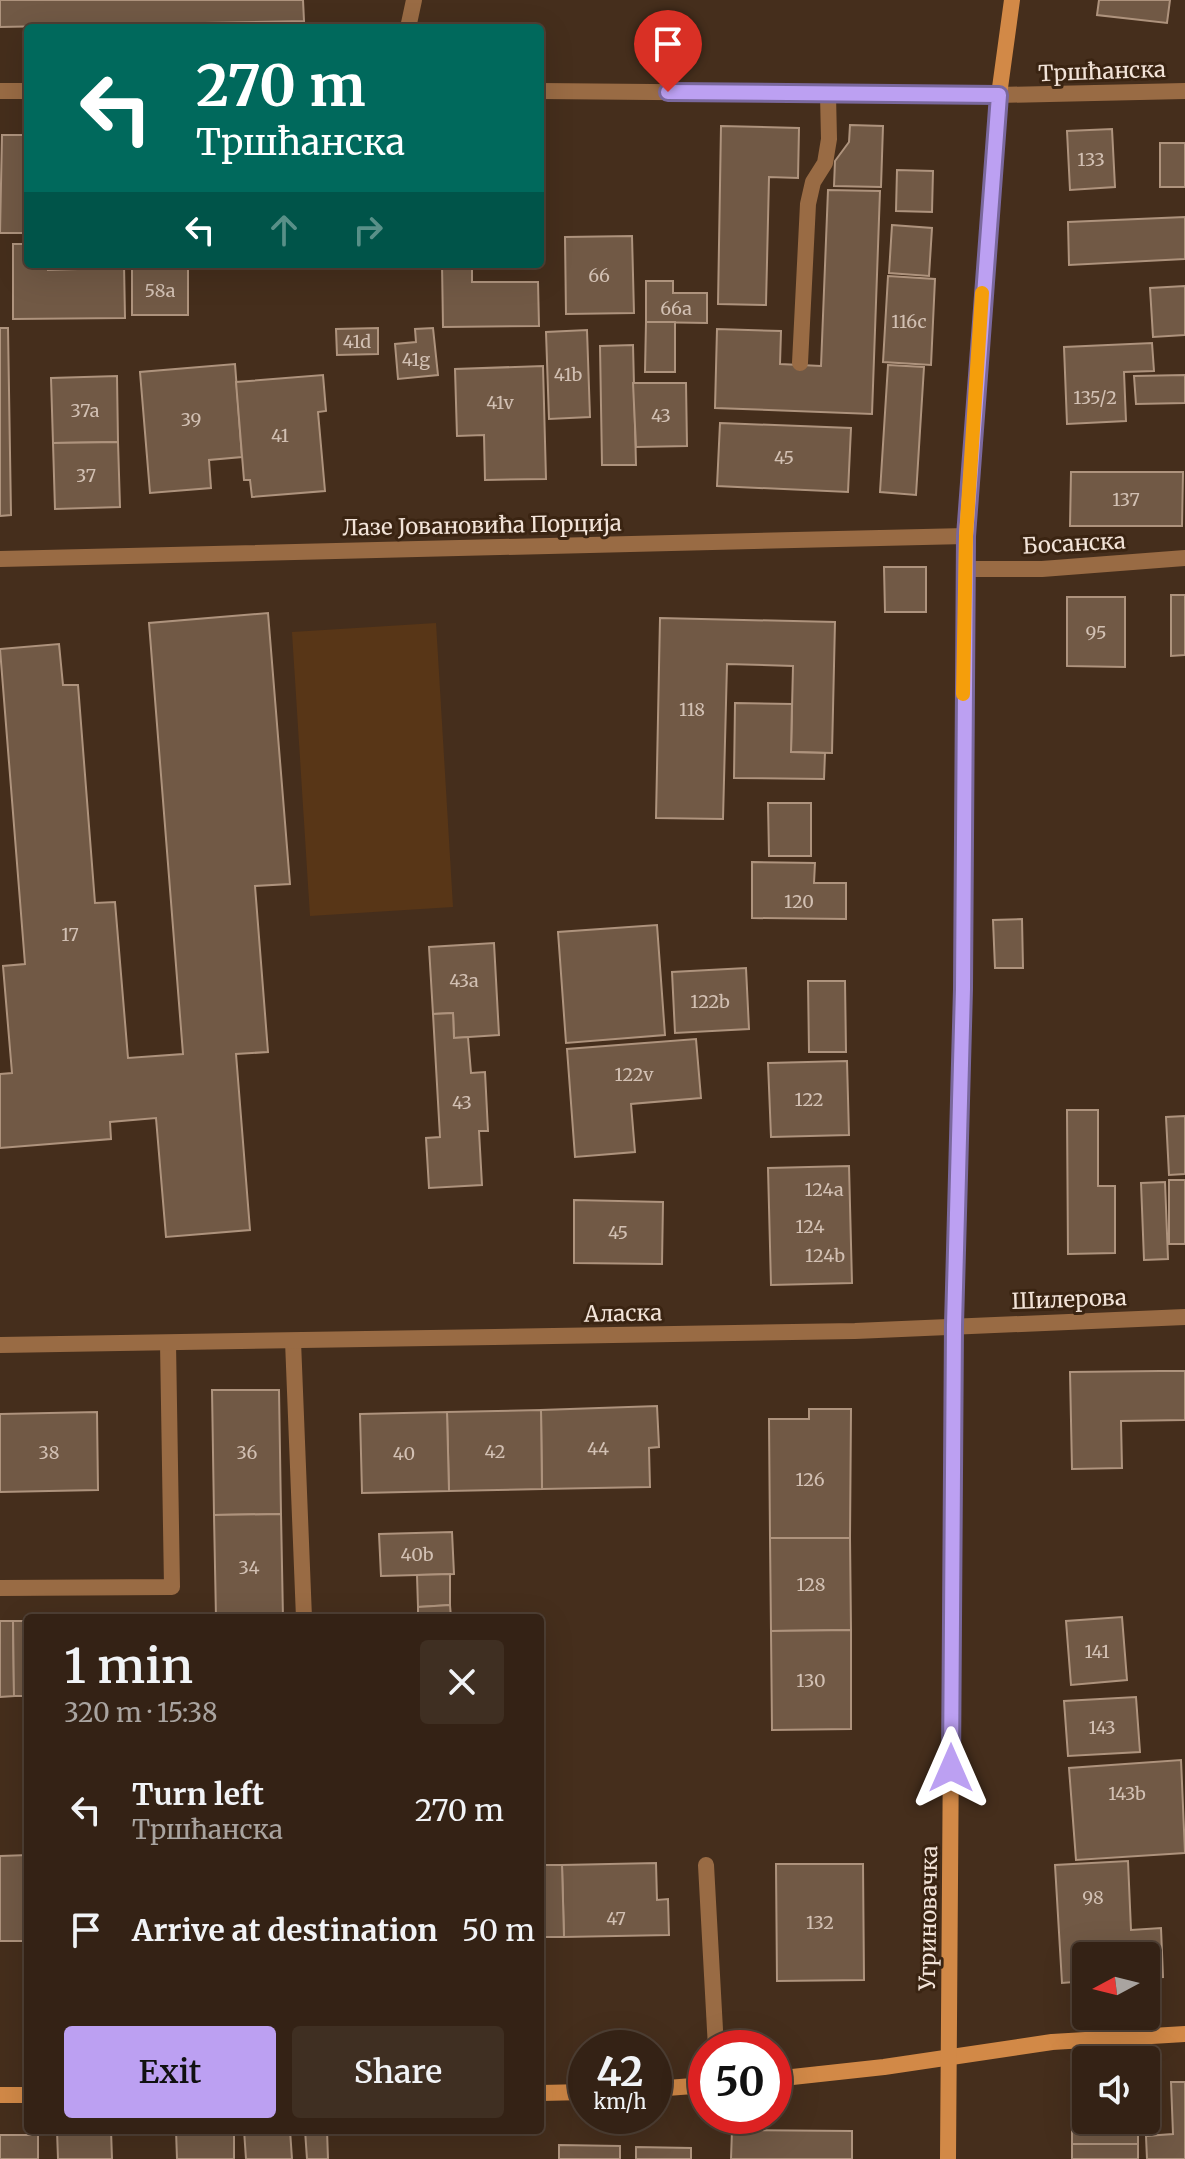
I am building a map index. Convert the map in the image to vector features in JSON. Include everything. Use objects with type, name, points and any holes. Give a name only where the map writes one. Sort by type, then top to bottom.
[{"type":"main road","name":"Угриновачка","points":[[948,2159],[954,1325],[963,989],[965,569],[999,95],[1012,0]]},
{"type":"main road","points":[[792,2077],[1052,2042],[1185,2034]]},
{"type":"main road","points":[[544,2093],[568,2092]]},
{"type":"main road","points":[[0,2095],[24,2095]]},
{"type":"street","points":[[409,24],[414,0]]},
{"type":"street","points":[[0,91],[24,91]]},
{"type":"street","name":"Тршћанска","points":[[544,91],[999,95],[1185,91]]},
{"type":"street","points":[[800,363],[808,204],[813,182],[825,163],[829,139],[828,95]]},
{"type":"street","name":"Лазе Јовановића Порција","points":[[0,559],[966,536]]},
{"type":"street","name":"Босанска","points":[[965,569],[1042,569],[1185,558]]},
{"type":"street","name":"Шилерова","points":[[954,1325],[1185,1317]]},
{"type":"street","name":"Аласка","points":[[0,1345],[840,1331],[954,1325]]},
{"type":"street","points":[[293,1341],[304,1614]]},
{"type":"street","points":[[0,1588],[172,1587],[168,1343]]},
{"type":"street","points":[[706,1865],[715,2030]]},
{"type":"shaded area","points":[[436,623],[453,907],[310,916],[292,632]]},
{"type":"building","points":[[0,0],[303,0],[304,21],[24,24],[24,27],[0,27]]},
{"type":"building","points":[[1099,0],[1170,0],[1167,23],[1097,15]]},
{"type":"building","points":[[850,125],[883,126],[881,187],[834,186],[835,161],[849,142]]},
{"type":"building","points":[[721,126],[799,128],[798,178],[769,177],[766,305],[718,304]]},
{"type":"building","points":[[1112,129],[1115,187],[1070,190],[1067,131]]},
{"type":"building","points":[[2,135],[24,135],[24,233],[0,233]]},
{"type":"building","points":[[1160,143],[1185,143],[1185,187],[1160,187]]},
{"type":"building","points":[[897,170],[933,171],[932,212],[896,211]]},
{"type":"building","points":[[828,190],[880,191],[872,414],[715,408],[717,329],[781,331],[780,364],[821,366]]},
{"type":"building","points":[[1185,217],[1185,259],[1069,265],[1068,222]]},
{"type":"building","points":[[892,225],[932,228],[929,276],[889,273]]},
{"type":"building","points":[[632,236],[634,313],[566,314],[565,237]]},
{"type":"building","points":[[13,244],[24,244],[24,268],[124,268],[125,318],[13,319]]},
{"type":"building","points":[[132,268],[188,268],[188,315],[132,315]]},
{"type":"building","points":[[442,268],[472,268],[472,282],[538,282],[539,326],[443,327]]},
{"type":"building","points":[[888,276],[935,279],[931,365],[883,362]]},
{"type":"building","points":[[646,281],[673,281],[673,293],[707,293],[707,323],[646,322]]},
{"type":"building","points":[[1185,286],[1185,335],[1153,337],[1150,288]]},
{"type":"building","points":[[646,322],[675,322],[675,372],[645,372]]},
{"type":"building","points":[[0,328],[8,328],[11,515],[0,516]]},
{"type":"building","points":[[378,328],[378,354],[337,355],[336,329]]},
{"type":"building","points":[[433,328],[438,375],[398,379],[395,344],[416,342],[415,329]]},
{"type":"building","points":[[587,330],[590,417],[549,419],[546,332]]},
{"type":"building","points":[[1152,343],[1154,371],[1124,372],[1126,421],[1067,424],[1064,347]]},
{"type":"building","points":[[633,345],[636,465],[602,465],[600,346]]},
{"type":"building","points":[[235,364],[242,457],[209,460],[211,488],[150,493],[140,372]]},
{"type":"building","points":[[888,365],[924,367],[916,495],[880,492]]},
{"type":"building","points":[[543,366],[546,479],[485,480],[484,435],[457,436],[455,369]]},
{"type":"building","points":[[323,375],[326,411],[318,412],[325,491],[252,497],[250,480],[244,480],[236,382]]},
{"type":"building","points":[[1185,375],[1185,403],[1136,404],[1134,376]]},
{"type":"building","points":[[117,376],[118,442],[53,443],[51,378]]},
{"type":"building","points":[[633,383],[686,383],[687,446],[636,447]]},
{"type":"building","points":[[720,423],[851,428],[848,492],[717,486]]},
{"type":"building","points":[[118,442],[120,507],[55,509],[53,443]]},
{"type":"building","points":[[1071,472],[1183,472],[1182,526],[1070,526]]},
{"type":"building","points":[[884,567],[926,567],[926,612],[885,612]]},
{"type":"building","points":[[1171,595],[1185,595],[1185,655],[1171,656]]},
{"type":"building","points":[[1067,597],[1125,597],[1125,667],[1067,666]]},
{"type":"building","points":[[268,613],[290,884],[255,886],[268,1052],[236,1054],[250,1230],[166,1237],[156,1118],[110,1122],[111,1139],[0,1148],[0,1074],[12,1073],[3,966],[25,964],[0,649],[59,644],[63,685],[78,685],[95,903],[115,902],[128,1058],[183,1054],[149,623]]},
{"type":"building","points":[[660,618],[835,622],[832,753],[791,752],[793,666],[727,664],[723,819],[656,818]]},
{"type":"building","points":[[735,703],[792,704],[791,752],[825,753],[824,779],[734,778]]},
{"type":"building","points":[[768,803],[811,803],[811,856],[769,856]]},
{"type":"building","points":[[752,862],[815,863],[814,883],[846,883],[846,919],[752,918]]},
{"type":"building","points":[[1022,919],[1023,968],[995,968],[993,920]]},
{"type":"building","points":[[657,925],[665,1035],[566,1043],[558,932]]},
{"type":"building","points":[[494,943],[499,1035],[454,1038],[453,1013],[433,1014],[429,947]]},
{"type":"building","points":[[746,968],[749,1029],[675,1033],[672,972]]},
{"type":"building","points":[[808,981],[845,981],[846,1052],[809,1052]]},
{"type":"building","points":[[453,1013],[454,1038],[468,1037],[471,1073],[485,1072],[488,1131],[479,1131],[482,1185],[429,1188],[426,1138],[440,1137],[433,1014]]},
{"type":"building","points":[[696,1039],[701,1098],[631,1104],[635,1152],[575,1157],[567,1049]]},
{"type":"building","points":[[847,1061],[849,1135],[771,1137],[768,1063]]},
{"type":"building","points":[[1067,1110],[1098,1110],[1098,1186],[1115,1186],[1115,1253],[1068,1254]]},
{"type":"building","points":[[1185,1116],[1185,1174],[1169,1175],[1166,1117]]},
{"type":"building","points":[[849,1166],[852,1283],[771,1285],[768,1168]]},
{"type":"building","points":[[1169,1180],[1185,1180],[1185,1244],[1169,1244]]},
{"type":"building","points":[[1165,1182],[1168,1259],[1144,1260],[1141,1183]]},
{"type":"building","points":[[574,1200],[663,1202],[662,1264],[574,1263]]},
{"type":"building","points":[[1185,1371],[1185,1420],[1121,1421],[1122,1468],[1072,1469],[1070,1372]]},
{"type":"building","points":[[212,1390],[279,1390],[281,1514],[214,1515]]},
{"type":"building","points":[[657,1406],[659,1447],[649,1448],[650,1487],[542,1489],[541,1410]]},
{"type":"building","points":[[809,1409],[851,1409],[850,1538],[770,1538],[769,1419],[809,1419]]},
{"type":"building","points":[[541,1410],[542,1489],[449,1491],[447,1412]]},
{"type":"building","points":[[97,1412],[98,1490],[0,1492],[0,1414]]},
{"type":"building","points":[[447,1412],[449,1491],[362,1493],[360,1414]]},
{"type":"building","points":[[281,1514],[283,1614],[216,1614],[214,1515]]},
{"type":"building","points":[[452,1532],[454,1574],[381,1576],[379,1534]]},
{"type":"building","points":[[770,1538],[850,1538],[851,1630],[771,1631]]},
{"type":"building","points":[[450,1574],[450,1605],[418,1607],[417,1575]]},
{"type":"building","points":[[450,1605],[451,1614],[418,1614],[418,1607]]},
{"type":"building","points":[[1122,1617],[1127,1680],[1071,1685],[1066,1621]]},
{"type":"building","points":[[0,1621],[13,1621],[14,1696],[0,1697]]},
{"type":"building","points":[[13,1621],[24,1621],[24,1696],[14,1696]]},
{"type":"building","points":[[851,1630],[851,1729],[772,1730],[771,1631]]},
{"type":"building","points":[[1136,1697],[1140,1752],[1068,1756],[1064,1701]]},
{"type":"building","points":[[1181,1760],[1185,1853],[1076,1860],[1069,1768]]},
{"type":"building","points":[[24,1855],[24,1941],[0,1941],[0,1856]]},
{"type":"building","points":[[1128,1861],[1131,1930],[1161,1928],[1163,1977],[1160,1977],[1160,1942],[1072,1942],[1072,1982],[1062,1983],[1055,1865]]},
{"type":"building","points":[[656,1863],[657,1900],[668,1899],[669,1935],[564,1937],[562,1865]]},
{"type":"building","points":[[776,1864],[863,1864],[864,1980],[777,1981]]},
{"type":"building","points":[[544,1865],[562,1865],[564,1937],[544,1937]]},
{"type":"building","points":[[1171,2082],[1185,2082],[1185,2159],[1147,2159],[1146,2136],[1173,2134]]},
{"type":"building","points":[[852,2131],[852,2159],[731,2159],[732,2134]]},
{"type":"building","points":[[57,2134],[111,2134],[112,2159],[58,2159]]},
{"type":"building","points":[[176,2134],[234,2134],[234,2159],[177,2159]]},
{"type":"building","points":[[244,2134],[290,2134],[292,2159],[246,2159]]},
{"type":"building","points":[[305,2134],[327,2134],[328,2159],[307,2159]]},
{"type":"building","points":[[1072,2134],[1138,2134],[1138,2144],[1072,2144]]},
{"type":"building","points":[[0,2135],[38,2135],[38,2159],[0,2159]]},
{"type":"building","points":[[1072,2144],[1138,2144],[1138,2159],[1072,2159]]},
{"type":"building","points":[[559,2145],[620,2146],[620,2159],[559,2159]]},
{"type":"building","points":[[636,2147],[691,2148],[691,2159],[636,2159]]},
{"type":"slow traffic","points":[[963,694],[966,536],[982,293]]},
{"type":"route","points":[[668,92],[999,95],[966,536],[963,630],[963,989],[954,1325],[951,1768]]}]
